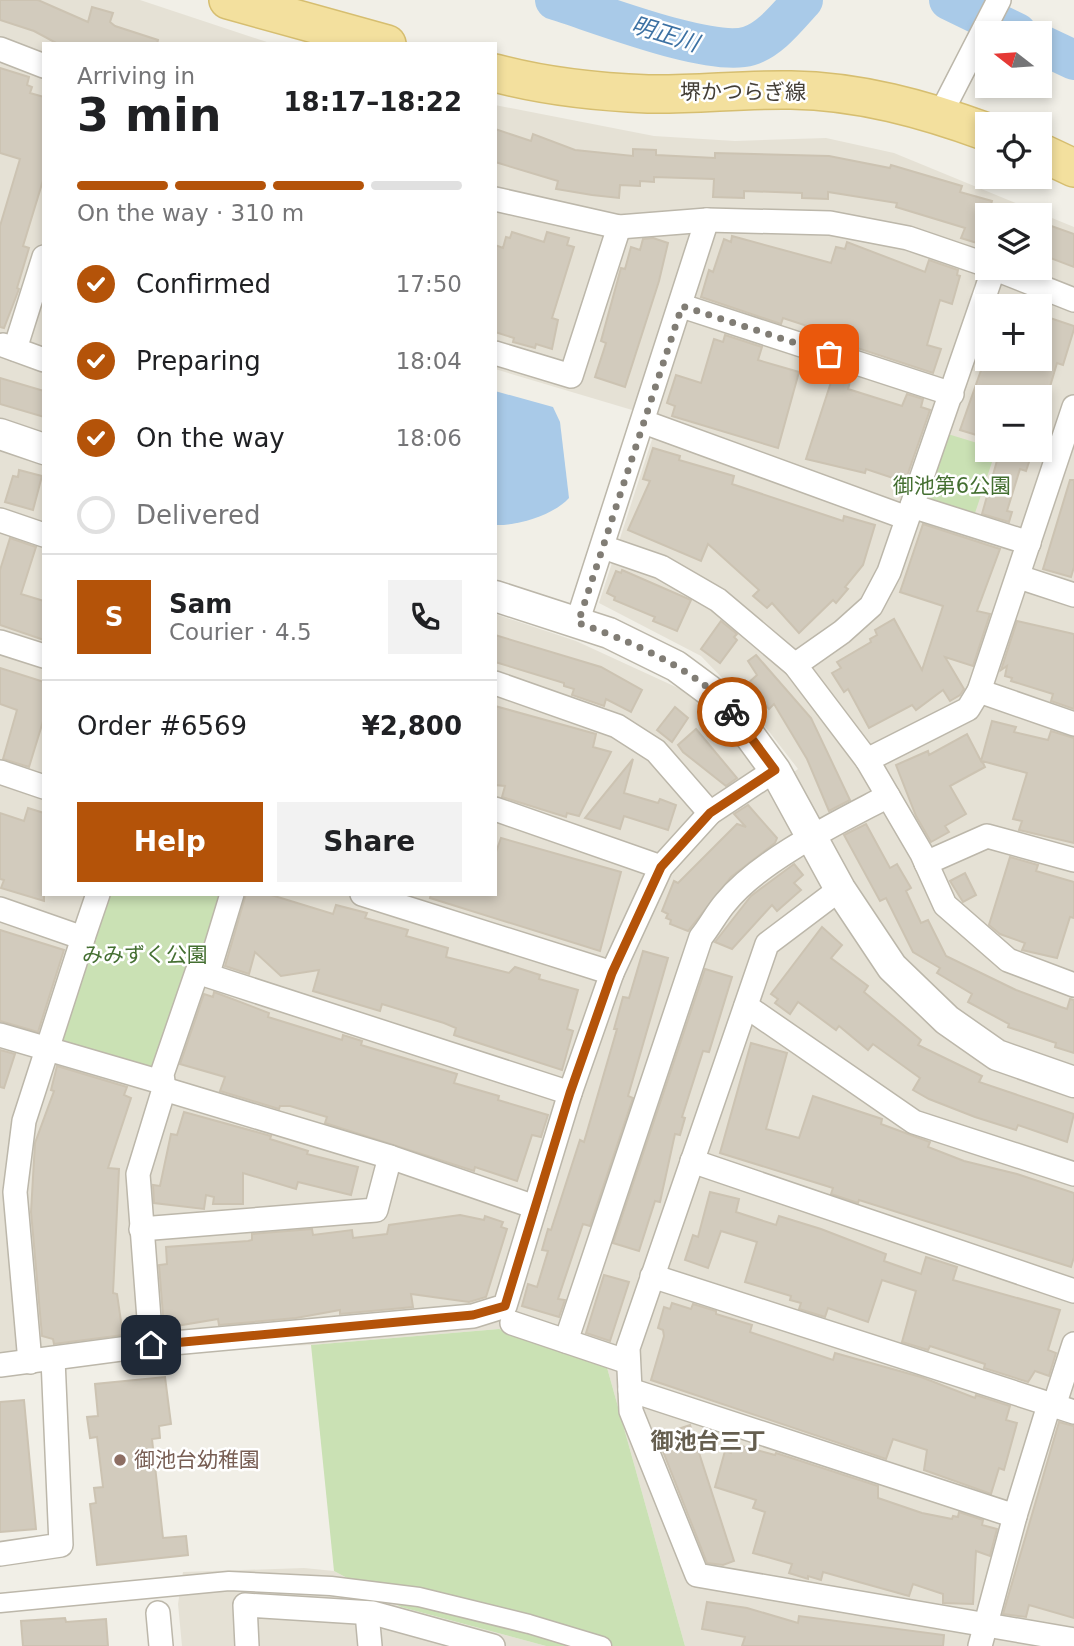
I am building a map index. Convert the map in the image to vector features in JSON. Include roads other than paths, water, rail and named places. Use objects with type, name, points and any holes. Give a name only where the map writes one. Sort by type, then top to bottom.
[{"type":"main road","points":[[228,0],[380,42]]},
{"type":"main road","name":"堺かつらぎ線","points":[[497,73],[577,87],[647,94],[792,90],[862,96],[940,115],[975,128]]},
{"type":"main road","points":[[1052,158],[1074,168]]},
{"type":"street","points":[[940,115],[999,0]]},
{"type":"street","points":[[0,49],[42,65]]},
{"type":"street","points":[[497,199],[619,227],[707,220],[830,223],[908,238],[975,261]]},
{"type":"street","points":[[578,623],[682,306],[707,220]]},
{"type":"street","points":[[497,354],[571,376],[619,227]]},
{"type":"street","points":[[42,262],[7,347],[42,359]]},
{"type":"street","points":[[794,665],[842,632],[871,606],[889,572],[990,280]]},
{"type":"street","points":[[1024,280],[1074,300]]},
{"type":"street","points":[[682,306],[952,394]]},
{"type":"street","points":[[867,760],[968,709],[979,691],[1029,543],[1065,468],[1074,407]]},
{"type":"street","points":[[644,422],[910,512],[1029,543]]},
{"type":"street","points":[[0,434],[42,448]]},
{"type":"street","points":[[0,520],[42,534]]},
{"type":"street","points":[[603,547],[661,567],[718,600],[794,665],[867,760],[926,863],[945,905],[1008,960],[1074,985]]},
{"type":"street","points":[[1019,577],[1074,595]]},
{"type":"street","points":[[497,597],[609,633],[676,666],[726,703],[775,770],[840,889],[892,967],[947,1020],[997,1055],[1074,1082]]},
{"type":"street","points":[[0,642],[42,655]]},
{"type":"street","points":[[497,684],[617,726],[656,751],[710,813]]},
{"type":"street","points":[[979,691],[1074,724]]},
{"type":"street","points":[[0,1365],[151,1345],[473,1315],[505,1306],[570,1093],[612,973],[661,867],[710,813],[775,770]]},
{"type":"street","points":[[0,772],[42,786]]},
{"type":"street","points":[[566,1341],[701,937],[726,901],[759,873],[812,838],[888,796]]},
{"type":"street","points":[[497,810],[661,867]]},
{"type":"street","points":[[926,863],[987,836],[1074,860]]},
{"type":"street","points":[[840,889],[767,944],[628,1348],[631,1411],[697,1575],[981,1635],[1074,1640]]},
{"type":"street","points":[[0,1554],[61,1545],[42,1361],[15,1192],[24,1121],[97,896]]},
{"type":"street","points":[[208,973],[231,896]]},
{"type":"street","points":[[368,896],[612,973]]},
{"type":"street","points":[[0,909],[83,938]]},
{"type":"street","points":[[151,1345],[138,1174],[197,972],[208,973],[570,1093]]},
{"type":"street","points":[[746,1006],[914,1122],[1074,1174]]},
{"type":"street","points":[[0,1035],[49,1048],[390,1157],[535,1207]]},
{"type":"street","points":[[141,1229],[376,1210],[390,1157]]},
{"type":"street","points":[[692,1161],[1074,1291]]},
{"type":"street","points":[[652,1276],[1059,1408]]},
{"type":"street","points":[[512,1323],[628,1362]]},
{"type":"street","points":[[981,1635],[1016,1516],[1059,1408],[1074,1344]]},
{"type":"street","points":[[630,1390],[1016,1516]]},
{"type":"street","points":[[0,1603],[229,1581],[331,1586],[419,1597],[529,1624],[602,1646]]},
{"type":"street","points":[[247,1646],[245,1605],[367,1613],[493,1646]]},
{"type":"street","points":[[158,1613],[161,1646]]},
{"type":"street","points":[[367,1613],[370,1646]]},
{"type":"water","points":[[497,392],[553,407],[560,422],[569,498],[545,514],[497,525]]},
{"type":"waterway","name":"明正川","points":[[555,0],[682,40],[731,48],[749,46],[765,38],[803,0]]},
{"type":"waterway","name":"明正川","points":[[949,0],[992,21]]},
{"type":"waterway","name":"明正川","points":[[1052,50],[1074,60]]},
{"type":"place","name":"御池台幼稚園","points":[[120,1460]]},
{"type":"district","name":"御池台三丁","points":[[708,1441]]},
{"type":"park label","name":"御池第6公園","points":[[952,486]]},
{"type":"park label","name":"みみずく公園","points":[[145,955]]}]
